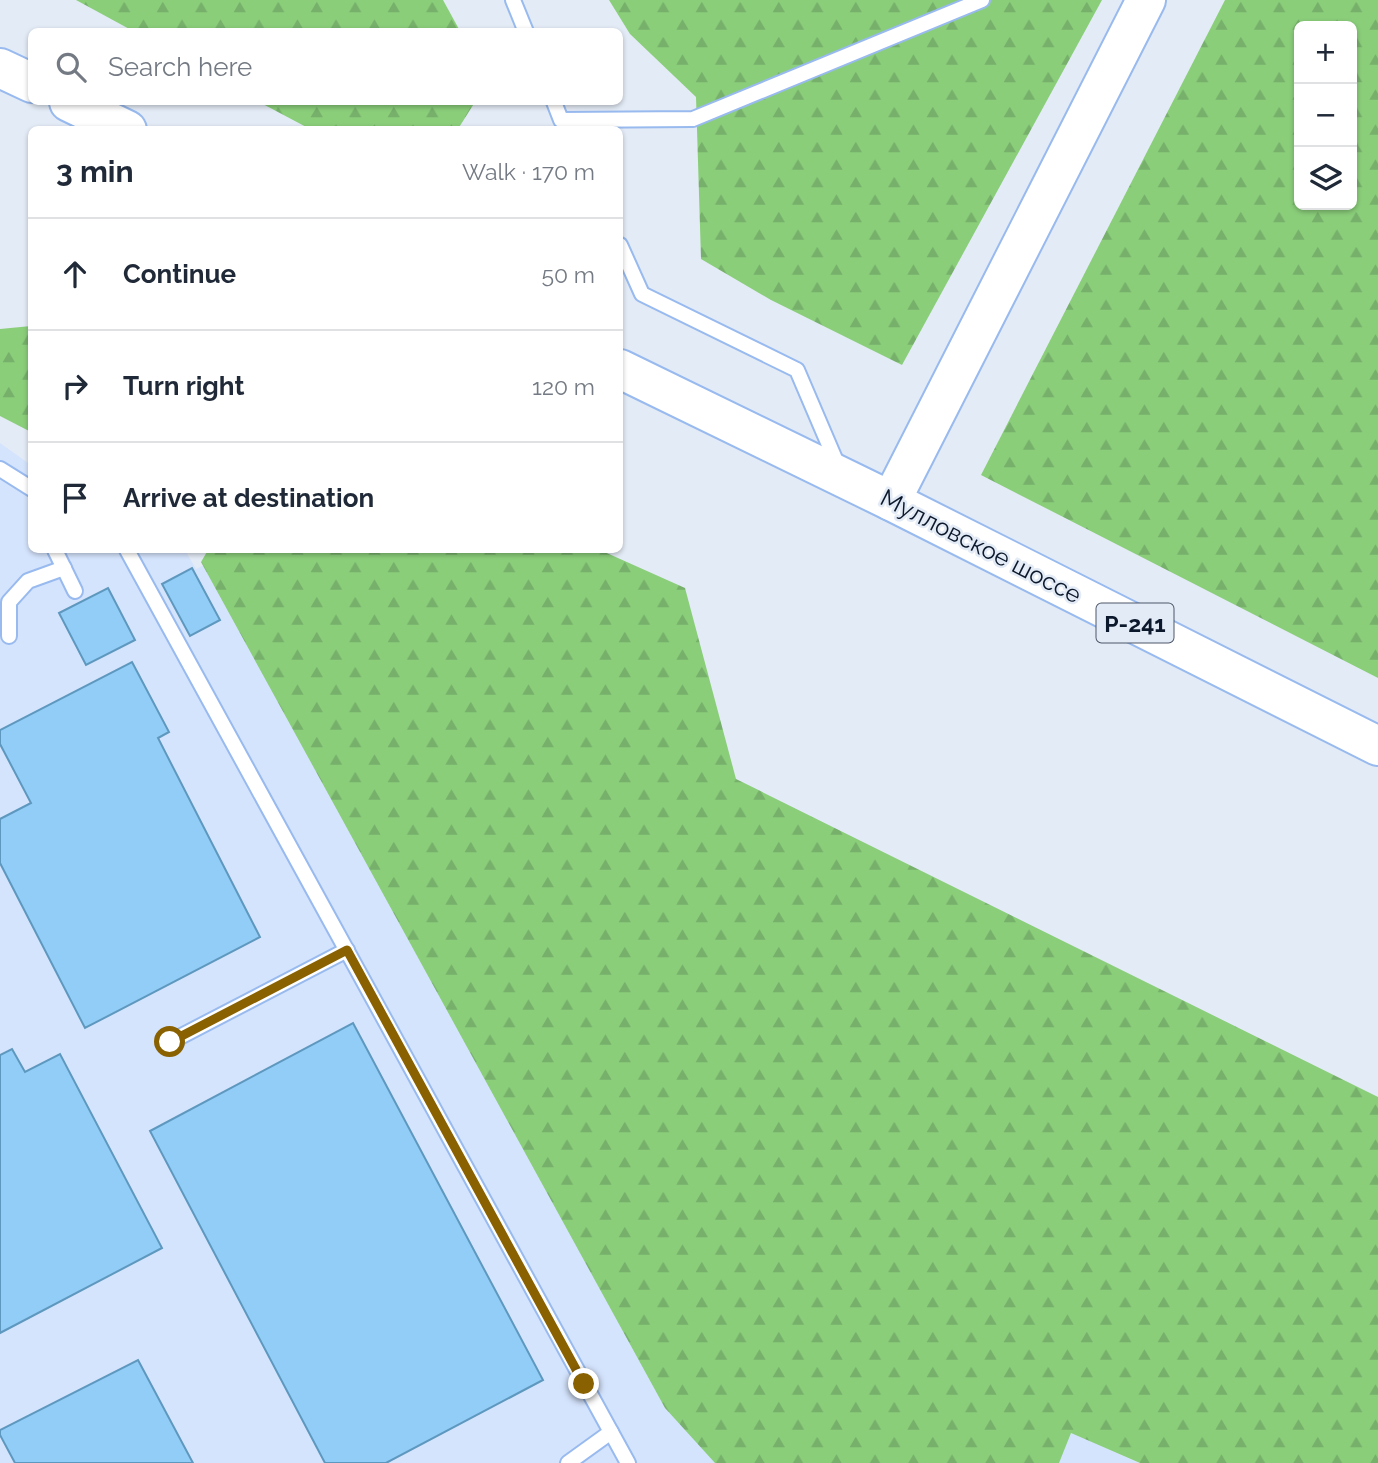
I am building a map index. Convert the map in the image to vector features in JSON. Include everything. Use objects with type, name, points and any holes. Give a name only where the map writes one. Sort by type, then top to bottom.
[{"type":"main road","points":[[891,501],[1146,0]]},
{"type":"main road","points":[[0,68],[28,81]]},
{"type":"main road","points":[[75,105],[119,126]]},
{"type":"main road","name":"Мулловское шоссе","points":[[623,370],[891,501],[1378,746]]},
{"type":"lane","points":[[513,0],[524,28]]},
{"type":"lane","points":[[555,105],[564,125],[692,119],[982,0]]},
{"type":"lane","points":[[623,252],[642,294],[797,370],[842,477]]},
{"type":"lane","points":[[0,469],[27,486]]},
{"type":"lane","points":[[56,553],[75,591]]},
{"type":"lane","points":[[129,553],[628,1463]]},
{"type":"lane","points":[[9,636],[9,602],[28,581],[64,568]]},
{"type":"lane","points":[[170,1042],[347,950]]},
{"type":"lane","points":[[568,1463],[611,1432]]},
{"type":"shaded area","points":[[0,443],[28,463],[28,553],[187,553],[196,569],[229,553],[238,553],[1073,1433],[1139,1463],[0,1463]]},
{"type":"green space","points":[[76,0],[443,0],[458,28],[127,28]]},
{"type":"green space","points":[[609,0],[1102,0],[902,365],[771,300],[701,259],[696,97],[630,34]]},
{"type":"green space","points":[[1225,0],[1378,0],[1378,678],[981,475]]},
{"type":"green space","points":[[265,105],[473,105],[460,126],[304,126]]},
{"type":"green space","points":[[28,326],[28,430],[0,416],[0,329]]},
{"type":"green space","points":[[206,553],[607,553],[685,588],[736,779],[1378,1097],[1378,1463],[1140,1463],[1071,1433],[1059,1463],[715,1463],[665,1408],[201,562]]},
{"type":"building","points":[[192,568],[220,620],[190,636],[162,584]]},
{"type":"building","points":[[108,588],[135,640],[86,665],[59,613]]},
{"type":"building","points":[[132,662],[169,732],[158,738],[260,937],[85,1028],[0,863],[0,819],[31,803],[0,744],[0,730]]},
{"type":"building","points":[[353,1023],[543,1380],[386,1463],[325,1463],[150,1131]]},
{"type":"building","points":[[12,1049],[25,1072],[60,1054],[162,1248],[0,1333],[0,1055]]},
{"type":"building","points":[[138,1360],[193,1463],[15,1463],[0,1430]]},
{"type":"route","points":[[170,1042],[347,950],[584,1384]]}]
